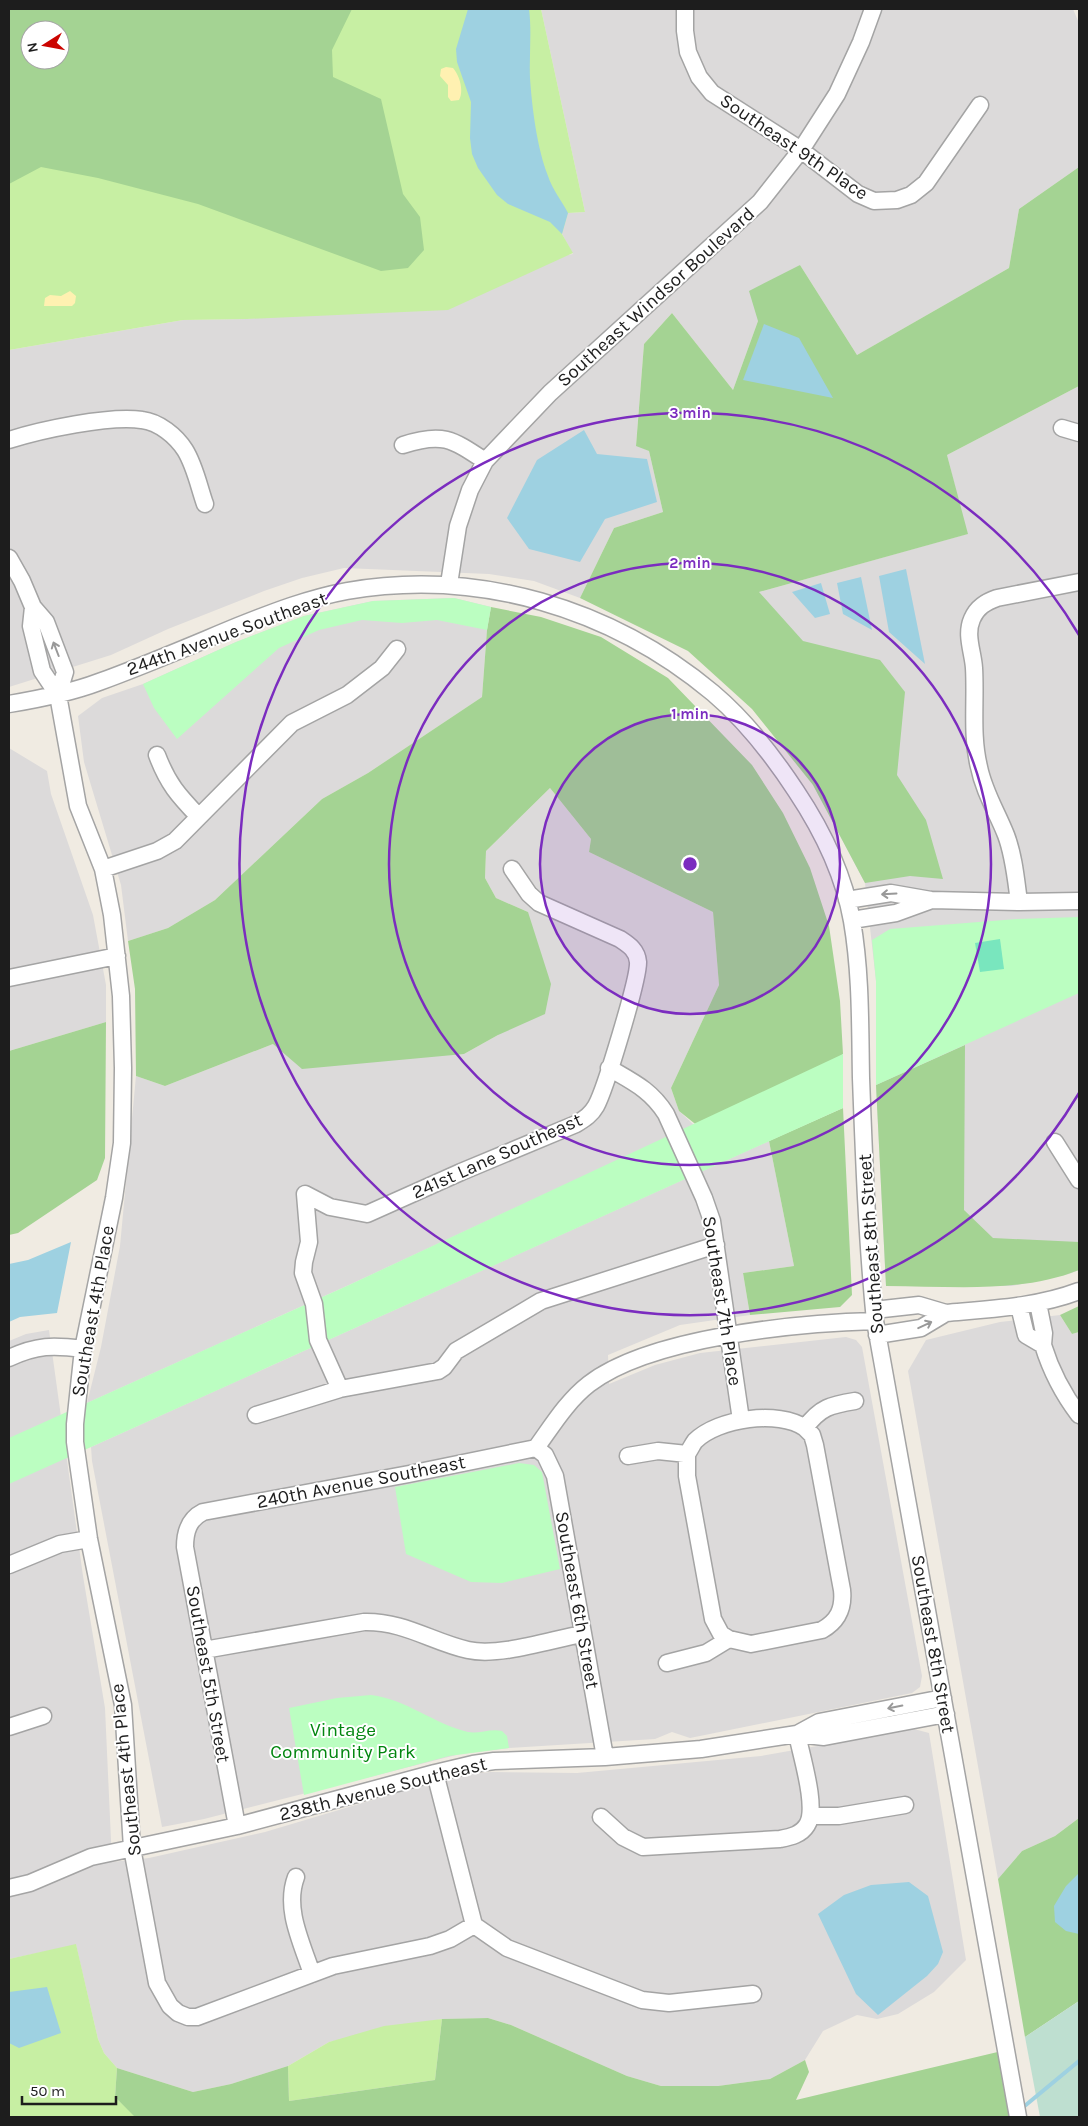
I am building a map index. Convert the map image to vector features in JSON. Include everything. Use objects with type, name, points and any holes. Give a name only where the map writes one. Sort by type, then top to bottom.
[{"type":"street","name":"Southeast 9th Place","points":[[685,9],[688,52],[699,77],[712,92],[801,150],[858,194],[874,201],[897,200],[911,195],[926,183],[980,104]]},
{"type":"street","name":"Southeast Windsor Boulevard","points":[[448,584],[458,526],[470,490],[485,461],[550,393],[760,202],[801,150],[837,94],[861,42],[873,9]]},
{"type":"street","points":[[9,440],[92,423],[119,419],[143,420],[162,427],[185,450],[192,464],[205,504]]},
{"type":"street","points":[[1062,428],[1079,433]]},
{"type":"street","points":[[402,445],[422,439],[441,438],[458,443],[485,461]]},
{"type":"street","name":"Southeast 4th Place","points":[[9,558],[22,581],[32,607],[31,626],[42,671],[58,695],[78,806],[103,869],[112,915],[117,956],[121,996],[123,1068],[122,1143],[114,1198],[83,1349],[74,1424],[89,1539],[123,1705],[132,1848],[157,1983],[166,2001],[178,2013],[188,2017],[208,2015],[312,1974]]},
{"type":"street","points":[[1019,902],[1012,854],[1006,834],[984,788],[978,765],[974,737],[974,666],[969,630],[972,618],[986,602],[997,598],[1079,582]]},
{"type":"street","name":"244th Avenue Southeast","points":[[9,704],[58,695],[96,683],[304,602],[347,591],[396,585],[448,584]]},
{"type":"street","name":"Southeast 8th Street","points":[[448,584],[509,593],[549,602],[618,631],[671,662],[715,695],[757,738],[781,768],[807,808],[831,854],[852,920],[858,971],[864,1183],[875,1322],[1018,2117]]},
{"type":"street","points":[[103,869],[156,851],[175,840],[292,723],[348,696],[382,668],[397,649]]},
{"type":"street","points":[[156,755],[165,778],[199,817]]},
{"type":"street","name":"241st Lane Southeast","points":[[340,1389],[318,1340],[314,1304],[303,1273],[309,1242],[305,1194],[330,1207],[367,1214],[581,1121],[592,1112],[597,1104],[609,1068],[637,974],[636,954],[631,946],[620,939],[539,903],[529,894],[512,869]]},
{"type":"street","points":[[847,900],[891,893],[931,900],[1079,901]]},
{"type":"street","points":[[852,920],[896,913],[931,900]]},
{"type":"street","points":[[9,978],[117,956]]},
{"type":"street","name":"Southeast 7th Place","points":[[609,1068],[651,1094],[666,1114],[704,1198],[712,1221],[741,1420]]},
{"type":"street","points":[[1055,1142],[1079,1180]]},
{"type":"street","points":[[256,1415],[340,1389],[438,1370],[444,1367],[456,1351],[541,1301],[716,1245]]},
{"type":"street","points":[[875,1322],[919,1306],[946,1313],[1038,1303],[1056,1300],[1079,1291]]},
{"type":"street","points":[[1038,1303],[1044,1333],[1043,1345],[1050,1367],[1062,1390],[1079,1415]]},
{"type":"street","points":[[1019,1306],[1026,1335],[1043,1345]]},
{"type":"street","points":[[536,1448],[574,1399],[590,1384],[639,1358],[728,1336],[820,1323],[875,1322],[921,1328],[946,1313]]},
{"type":"street","points":[[9,1358],[35,1347],[52,1345],[83,1349]]},
{"type":"street","points":[[806,1428],[814,1416],[824,1408],[855,1401]]},
{"type":"street","points":[[759,1418],[787,1419],[797,1422],[806,1428],[812,1435],[815,1445],[842,1590],[843,1600],[838,1618],[822,1630],[750,1644],[729,1639],[721,1634],[713,1619],[687,1476],[687,1454],[694,1442],[703,1435],[741,1420],[759,1418]]},
{"type":"street","name":"240th Avenue Southeast","points":[[190,1522],[196,1515],[203,1512],[409,1474],[536,1448]]},
{"type":"street","name":"Southeast 6th Street","points":[[536,1448],[545,1455],[555,1476],[605,1757]]},
{"type":"street","points":[[628,1456],[664,1451],[687,1454]]},
{"type":"street","name":"Southeast 5th Street","points":[[190,1522],[185,1538],[185,1546],[237,1826]]},
{"type":"street","points":[[9,1565],[60,1544],[89,1539]]},
{"type":"street","points":[[204,1650],[364,1622],[394,1625],[467,1650],[482,1652],[499,1651],[582,1634]]},
{"type":"street","points":[[666,1663],[706,1653],[729,1639]]},
{"type":"street","name":"238th Avenue Southeast","points":[[9,1888],[30,1883],[91,1857],[237,1826],[435,1773],[494,1761],[605,1757],[719,1747],[797,1734],[819,1722],[945,1706]]},
{"type":"street","points":[[9,1727],[43,1716]]},
{"type":"street","points":[[601,1817],[632,1842],[643,1847],[780,1839],[800,1833],[807,1826],[811,1816],[810,1800],[797,1734]]},
{"type":"street","points":[[435,1773],[474,1925],[507,1948],[642,2000],[669,2003],[752,1994]]},
{"type":"street","points":[[811,1816],[839,1816],[906,1806]]},
{"type":"street","points":[[296,1877],[291,1899],[292,1912],[312,1974],[333,1966],[430,1946],[450,1939],[474,1925]]},
{"type":"shaded area","points":[[541,9],[1073,9],[1079,23],[1079,167],[1019,209],[1009,268],[857,355],[800,265],[758,321],[733,390],[672,313],[644,344],[636,445],[649,451],[663,512],[614,528],[580,598],[534,581],[489,574],[344,568],[302,578],[264,591],[168,629],[111,655],[9,687],[9,350],[183,320],[247,319],[573,254],[562,234],[568,213],[585,212]]},
{"type":"shaded area","points":[[1079,386],[1079,1270],[1069,1274],[1012,1286],[886,1286],[876,1085],[876,981],[865,883],[813,785],[759,592],[967,534],[947,455]]},
{"type":"shaded area","points":[[454,598],[491,607],[487,630],[482,697],[368,773],[322,799],[215,900],[168,928],[128,941],[121,885],[84,762],[78,716],[102,698],[143,684],[236,642],[304,616],[373,601]]},
{"type":"shaded area","points":[[9,748],[47,771],[51,794],[93,915],[106,985],[106,1022],[9,1051]]},
{"type":"shaded area","points":[[550,788],[591,839],[589,852],[713,912],[719,985],[671,1088],[679,1111],[694,1125],[349,1285],[87,1403],[101,1347],[120,1246],[136,1076],[165,1086],[273,1044],[464,1054],[498,1035],[528,912],[496,898],[485,878],[486,851]]},
{"type":"shaded area","points":[[769,1141],[794,1266],[743,1273],[750,1315],[680,1325],[608,1355],[609,1384],[655,1365],[700,1353],[846,1337],[856,1340],[862,1347],[922,1676],[920,1687],[912,1693],[690,1738],[672,1732],[655,1739],[509,1748],[460,1754],[204,1819],[162,1827],[92,1461],[91,1447]]},
{"type":"shaded area","points":[[1060,1315],[1072,1334],[1079,1332],[1079,1818],[1055,1836],[1022,1851],[998,1879],[908,1371],[926,1340],[1000,1322]]},
{"type":"shaded area","points":[[49,1330],[83,1576],[105,1708],[112,1862],[149,1858],[265,1832],[453,1776],[491,1772],[577,1773],[761,1756],[914,1729],[929,1733],[966,1960],[934,1992],[898,2014],[877,2019],[857,2015],[823,2031],[805,2060],[770,2079],[718,2086],[661,2086],[627,2076],[511,2025],[488,2018],[442,2019],[329,2042],[288,2066],[231,2084],[193,2092],[117,2068],[104,2053],[98,2039],[76,1945],[9,1959],[9,1341],[26,1334]]},
{"type":"green space","points":[[9,9],[541,9],[585,212],[568,213],[562,234],[573,253],[448,310],[183,320],[9,350]]},
{"type":"green space","points":[[9,9],[352,9],[332,50],[333,77],[381,99],[403,194],[420,217],[424,250],[408,268],[381,271],[198,204],[98,178],[41,167],[9,184]]},
{"type":"green space","points":[[1079,167],[1079,386],[947,455],[968,534],[759,592],[803,641],[880,660],[905,692],[897,775],[926,820],[943,879],[910,876],[865,883],[813,785],[752,709],[688,651],[580,598],[614,528],[663,512],[649,451],[636,446],[644,344],[672,313],[733,390],[758,321],[749,291],[800,265],[857,355],[1009,268],[1019,209]]},
{"type":"green space","points":[[454,598],[491,607],[487,630],[437,620],[402,623],[362,620],[319,630],[279,648],[177,739],[154,708],[143,684],[236,642],[304,616],[373,601]]},
{"type":"green space","points":[[491,607],[541,617],[601,637],[668,678],[752,765],[783,813],[810,868],[829,926],[840,1001],[843,1054],[776,1102],[699,1127],[679,1111],[671,1088],[719,985],[713,912],[589,852],[591,839],[550,788],[486,851],[485,878],[496,898],[528,912],[551,984],[545,1014],[498,1035],[464,1054],[302,1069],[273,1044],[165,1086],[136,1076],[135,989],[128,941],[168,928],[215,900],[322,799],[368,773],[482,697],[487,630]]},
{"type":"green space","points":[[1079,917],[1079,993],[876,1085],[876,981],[872,940],[890,929],[1017,919]]},
{"type":"green space","points":[[1000,939],[1004,969],[980,972],[975,943]]},
{"type":"green space","points":[[106,1022],[105,1158],[97,1180],[18,1233],[9,1235],[9,1051]]},
{"type":"green space","points":[[965,1045],[964,1210],[993,1238],[1079,1242],[1079,1270],[1056,1278],[1008,1286],[886,1286],[876,1085]]},
{"type":"green space","points":[[843,1054],[843,1108],[9,1484],[9,1438],[349,1285]]},
{"type":"green space","points":[[843,1108],[852,1295],[840,1307],[750,1315],[743,1273],[794,1266],[769,1141]]},
{"type":"green space","points":[[1079,1306],[1079,1332],[1072,1334],[1060,1315]]},
{"type":"green space","points":[[519,1463],[534,1465],[542,1472],[560,1569],[502,1583],[471,1582],[406,1554],[395,1487]]},
{"type":"green space","name":"Vintage Community Park","points":[[371,1695],[396,1701],[443,1723],[468,1732],[502,1731],[507,1736],[509,1748],[449,1756],[304,1795],[289,1708],[337,1698]]},
{"type":"green space","points":[[1079,1818],[1079,2001],[1025,2037],[998,1879],[1022,1851],[1055,1836]]},
{"type":"green space","points":[[76,1944],[98,2039],[104,2053],[117,2068],[115,2097],[136,2117],[9,2117],[9,1959]]},
{"type":"green space","points":[[1079,2001],[1079,2117],[1040,2117],[1025,2037]]},
{"type":"green space","points":[[488,2018],[511,2025],[627,2076],[661,2086],[718,2086],[770,2079],[805,2060],[809,2072],[796,2100],[1006,2050],[1018,2117],[135,2117],[115,2097],[117,2068],[193,2092],[231,2084],[288,2066],[289,2101],[435,2080],[442,2019]]},
{"type":"green space","points":[[442,2019],[435,2080],[289,2101],[288,2066],[329,2042],[384,2026]]},
{"type":"sand","points":[[446,67],[453,68],[459,79],[461,92],[459,100],[451,101],[448,97],[448,85],[440,76],[441,69]]},
{"type":"sand","points":[[70,291],[76,296],[75,303],[72,306],[44,306],[45,298],[50,295],[61,296]]},
{"type":"water","points":[[468,9],[529,9],[530,78],[534,115],[544,165],[552,186],[568,213],[562,234],[550,222],[508,204],[497,195],[478,168],[472,154],[470,138],[471,102],[457,62],[456,49]]},
{"type":"water","points":[[764,324],[799,338],[833,398],[743,380]]},
{"type":"water","points":[[584,430],[597,454],[647,459],[657,502],[605,519],[580,562],[529,549],[507,518],[537,460]]},
{"type":"water","points":[[906,569],[925,664],[889,632],[879,576]]},
{"type":"water","points":[[861,577],[872,630],[843,614],[837,583]]},
{"type":"water","points":[[821,583],[830,614],[815,618],[792,592]]},
{"type":"water","points":[[71,1242],[57,1313],[20,1317],[9,1322],[9,1264],[28,1260]]},
{"type":"water","points":[[1079,1873],[1079,1934],[1066,1931],[1055,1922],[1054,1906],[1066,1886]]},
{"type":"water","points":[[909,1882],[928,1896],[943,1952],[938,1964],[927,1976],[878,2015],[856,1994],[818,1914],[844,1895],[871,1885]]},
{"type":"water","points":[[47,1987],[61,2033],[19,2048],[9,2043],[9,1992]]},
{"type":"waterway","points":[[1021,2109],[1079,2061]]}]
